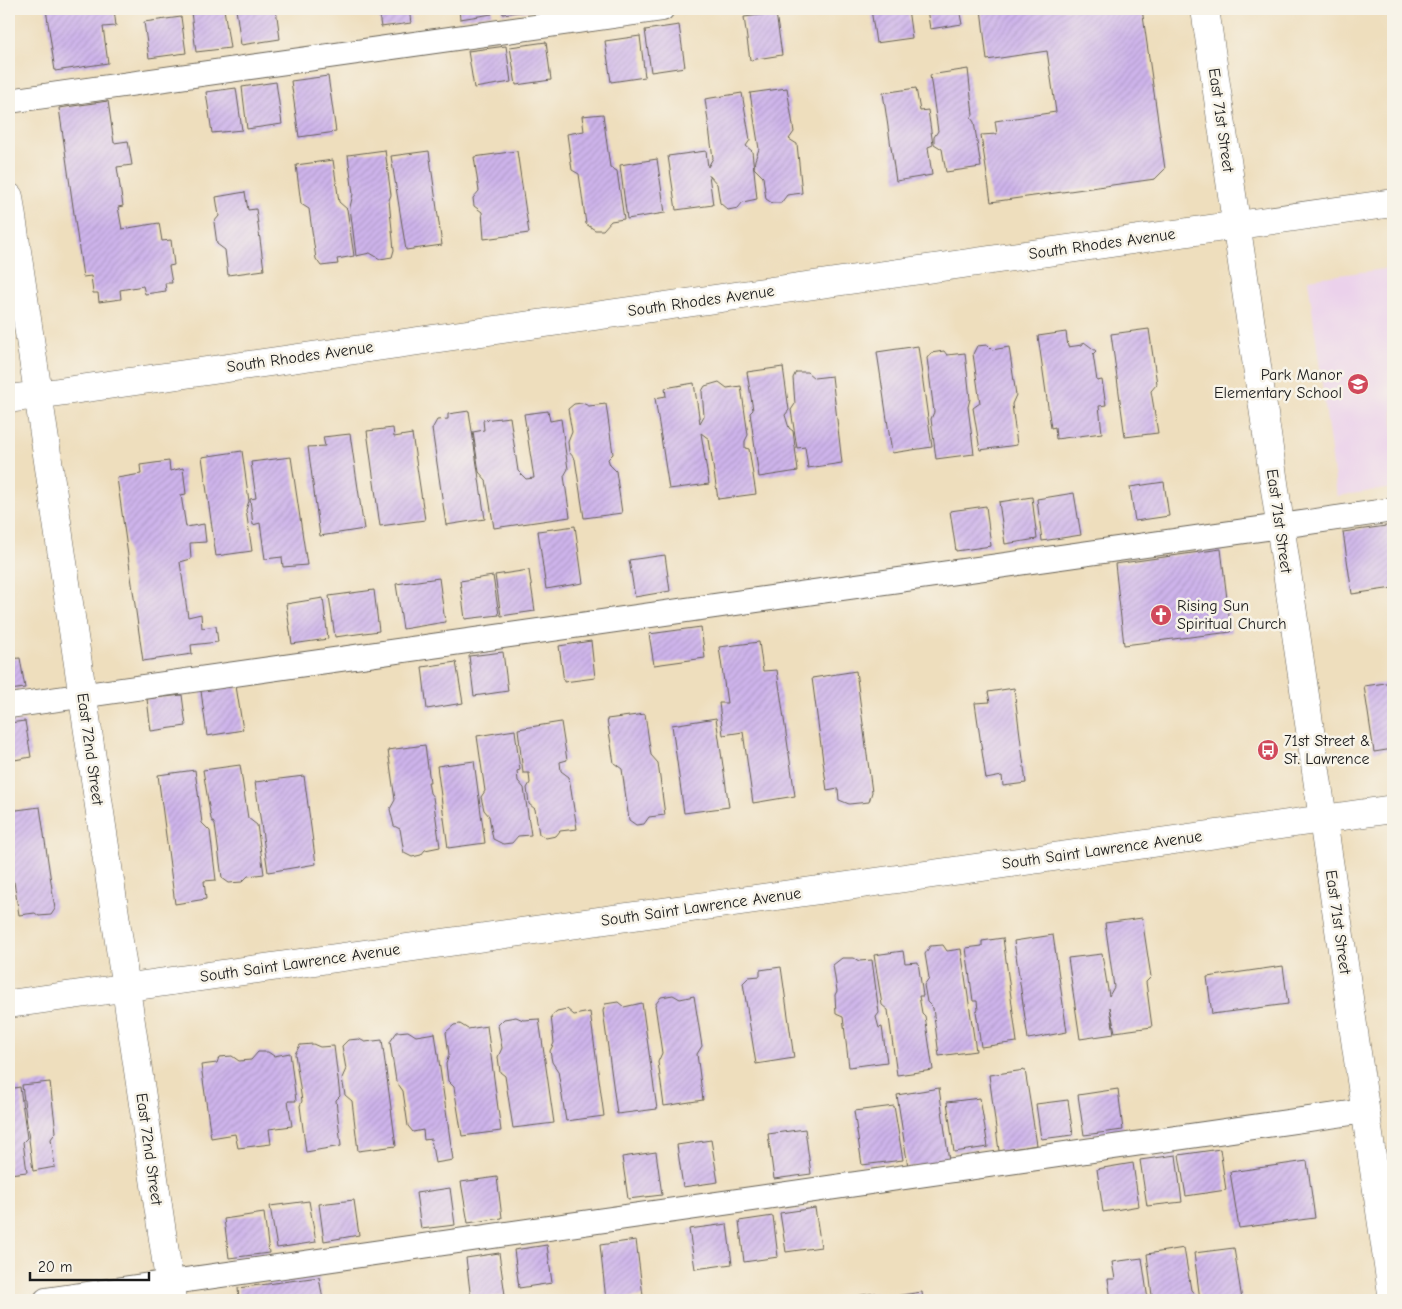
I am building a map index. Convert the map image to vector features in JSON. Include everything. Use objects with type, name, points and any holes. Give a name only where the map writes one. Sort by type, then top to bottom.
[{"type":"street","name":"East 71st Street","points":[[1205,9],[1393,1300]]},
{"type":"street","name":"East 72nd Street","points":[[9,197],[170,1291]]},
{"type":"street","name":"South Rhodes Avenue","points":[[9,398],[1393,203]]},
{"type":"street","name":"South Saint Lawrence Avenue","points":[[9,1004],[1393,809]]},
{"type":"lane","points":[[9,101],[662,9]]},
{"type":"lane","points":[[9,706],[1393,510]]},
{"type":"lane","points":[[46,1300],[170,1291],[1365,1111]]},
{"type":"shaded area","name":"Park Manor Elementary School","points":[[1393,268],[1393,488],[1337,496],[1308,279]]},
{"type":"building","points":[[46,9],[114,9],[116,26],[103,27],[108,63],[55,71]]},
{"type":"building","points":[[224,9],[230,48],[196,52],[191,12]]},
{"type":"building","points":[[236,9],[276,9],[280,39],[241,45]]},
{"type":"building","points":[[378,9],[409,9],[411,23],[381,27]]},
{"type":"building","points":[[459,9],[492,9],[492,14],[460,19]]},
{"type":"building","points":[[502,9],[532,9],[532,10],[503,14]]},
{"type":"building","points":[[871,9],[908,9],[912,38],[876,43]]},
{"type":"building","points":[[927,9],[959,9],[962,24],[930,29]]},
{"type":"building","points":[[981,9],[1142,9],[1165,169],[1155,179],[991,202],[981,135],[997,134],[995,121],[1056,112],[1047,51],[987,60]]},
{"type":"building","points":[[776,13],[782,55],[750,60],[744,17]]},
{"type":"building","points":[[181,17],[186,53],[149,58],[144,22]]},
{"type":"building","points":[[679,25],[685,67],[651,72],[645,30]]},
{"type":"building","points":[[640,36],[645,77],[611,82],[605,41]]},
{"type":"building","points":[[546,42],[551,80],[516,85],[510,47]]},
{"type":"building","points":[[506,46],[511,82],[474,88],[468,51]]},
{"type":"building","points":[[968,69],[973,115],[971,118],[974,122],[981,167],[946,172],[942,149],[934,144],[934,137],[938,131],[930,75]]},
{"type":"building","points":[[328,76],[336,132],[299,137],[291,81]]},
{"type":"building","points":[[276,82],[282,124],[247,129],[242,87]]},
{"type":"building","points":[[236,88],[242,130],[212,133],[206,92]]},
{"type":"building","points":[[787,88],[794,132],[789,139],[797,144],[802,193],[787,195],[781,203],[772,203],[766,199],[763,177],[754,168],[759,149],[750,93]]},
{"type":"building","points":[[916,88],[920,111],[928,110],[933,145],[928,147],[932,175],[896,181],[883,93]]},
{"type":"building","points":[[742,93],[750,140],[746,146],[752,151],[757,199],[743,202],[738,208],[728,210],[720,203],[717,184],[709,175],[713,205],[676,210],[668,156],[706,151],[708,167],[713,158],[705,99]]},
{"type":"building","points":[[108,101],[114,143],[128,141],[132,165],[117,167],[123,206],[118,207],[122,229],[159,223],[162,241],[171,240],[174,265],[169,266],[172,283],[165,283],[166,291],[145,294],[143,286],[120,290],[121,299],[99,302],[98,293],[93,293],[91,276],[83,277],[59,108]]},
{"type":"building","points":[[603,114],[610,167],[617,171],[624,219],[611,221],[603,230],[595,230],[586,224],[579,174],[572,170],[567,134],[584,131],[582,116]]},
{"type":"building","points":[[385,150],[391,195],[389,200],[394,250],[392,257],[380,259],[370,253],[356,256],[350,207],[353,194],[348,155]]},
{"type":"building","points":[[429,151],[442,245],[406,250],[391,156]]},
{"type":"building","points":[[517,151],[529,233],[484,239],[482,212],[474,206],[473,198],[479,191],[474,157]]},
{"type":"building","points":[[657,159],[665,213],[627,219],[620,165]]},
{"type":"building","points":[[333,160],[339,202],[347,209],[354,256],[337,259],[338,264],[321,266],[316,259],[309,209],[301,204],[296,165]]},
{"type":"building","points":[[245,192],[248,210],[256,209],[264,270],[228,275],[225,250],[217,244],[214,222],[219,216],[216,197]]},
{"type":"building","points":[[1149,329],[1157,384],[1151,391],[1158,433],[1125,437],[1111,334]]},
{"type":"building","points":[[1066,332],[1068,347],[1082,345],[1084,342],[1096,351],[1093,354],[1097,381],[1102,380],[1106,405],[1099,406],[1102,433],[1056,439],[1055,427],[1051,428],[1038,336]]},
{"type":"building","points":[[987,345],[992,350],[1009,347],[1016,395],[1012,404],[1017,445],[980,450],[973,408],[980,403],[973,354],[977,346]]},
{"type":"building","points":[[918,346],[932,447],[892,453],[877,352]]},
{"type":"building","points":[[944,351],[947,355],[965,353],[970,399],[968,407],[974,454],[936,459],[931,419],[934,412],[927,358],[931,353]]},
{"type":"building","points":[[783,367],[789,410],[785,415],[789,428],[793,431],[798,471],[759,477],[750,413],[753,410],[747,372]]},
{"type":"building","points":[[796,372],[807,372],[814,378],[832,376],[842,463],[808,468],[805,447],[797,448],[791,410],[795,404],[793,378]]},
{"type":"building","points":[[719,382],[727,388],[741,386],[748,435],[745,441],[745,448],[749,449],[756,494],[718,499],[709,439],[701,433],[709,484],[669,489],[655,398],[666,396],[665,388],[694,383],[700,423],[704,416],[702,391],[705,386]]},
{"type":"building","points":[[582,403],[589,406],[606,404],[613,454],[608,459],[610,465],[616,471],[622,513],[584,518],[575,459],[569,452],[568,442],[572,432],[568,409],[574,404]]},
{"type":"building","points":[[469,411],[485,519],[446,525],[432,429],[437,420],[448,419],[448,414]]},
{"type":"building","points":[[548,411],[550,421],[561,419],[568,469],[564,476],[570,517],[494,528],[486,480],[479,472],[473,432],[484,430],[483,420],[510,417],[518,471],[526,479],[534,478],[524,414]]},
{"type":"building","points":[[393,428],[394,437],[412,434],[425,520],[380,526],[367,431]]},
{"type":"building","points":[[350,434],[364,529],[320,536],[308,447],[325,446],[323,437]]},
{"type":"building","points":[[242,451],[249,501],[246,510],[252,551],[216,556],[202,457]]},
{"type":"building","points":[[291,457],[307,565],[283,567],[282,557],[265,559],[260,523],[253,525],[250,499],[256,498],[251,462]]},
{"type":"building","points":[[169,461],[170,471],[183,468],[186,494],[181,495],[186,527],[204,524],[206,542],[190,543],[191,559],[180,562],[188,617],[201,614],[202,628],[216,626],[218,642],[191,645],[192,654],[143,661],[117,478],[141,474],[140,465]]},
{"type":"building","points":[[1164,482],[1169,516],[1135,521],[1130,487]]},
{"type":"building","points":[[1074,493],[1081,535],[1042,541],[1037,499]]},
{"type":"building","points":[[1032,497],[1037,539],[1005,544],[999,502]]},
{"type":"building","points":[[986,506],[991,546],[956,551],[950,511]]},
{"type":"building","points":[[1393,525],[1393,588],[1352,594],[1343,532]]},
{"type":"building","points":[[575,526],[583,583],[546,589],[538,531]]},
{"type":"building","points":[[1221,549],[1231,632],[1124,645],[1115,564]]},
{"type":"building","points":[[665,555],[670,591],[635,597],[629,560]]},
{"type":"building","points":[[529,570],[535,611],[501,616],[495,575]]},
{"type":"building","points":[[493,576],[499,615],[465,619],[460,581]]},
{"type":"building","points":[[439,578],[445,622],[403,629],[396,584]]},
{"type":"building","points":[[374,590],[379,631],[335,637],[329,596]]},
{"type":"building","points":[[323,598],[328,639],[292,644],[286,604]]},
{"type":"building","points":[[701,627],[705,658],[654,665],[649,634]]},
{"type":"building","points":[[591,641],[595,678],[564,682],[559,646]]},
{"type":"building","points":[[759,642],[763,671],[777,670],[795,796],[753,803],[743,732],[723,735],[719,703],[727,703],[719,647]]},
{"type":"building","points":[[503,652],[508,691],[474,696],[469,656]]},
{"type":"building","points":[[20,658],[25,688],[9,690],[9,659]]},
{"type":"building","points":[[456,662],[463,703],[427,709],[422,667]]},
{"type":"building","points":[[856,671],[872,792],[869,802],[849,804],[839,800],[838,789],[827,791],[812,678]]},
{"type":"building","points":[[1393,682],[1393,749],[1374,752],[1364,686]]},
{"type":"building","points":[[236,686],[243,730],[207,736],[201,691]]},
{"type":"building","points":[[1014,688],[1026,783],[1003,786],[1002,776],[986,779],[975,703],[990,702],[988,692]]},
{"type":"building","points":[[182,695],[186,726],[151,731],[147,699]]},
{"type":"building","points":[[645,714],[651,755],[658,763],[665,815],[649,817],[644,824],[636,825],[629,820],[622,769],[614,763],[607,719]]},
{"type":"building","points":[[716,718],[729,807],[684,813],[672,725]]},
{"type":"building","points":[[25,721],[31,757],[9,761],[9,723]]},
{"type":"building","points":[[561,722],[567,760],[560,762],[561,771],[569,777],[577,829],[560,831],[556,836],[546,838],[539,834],[535,809],[529,804],[527,788],[530,783],[529,773],[523,773],[518,729]]},
{"type":"building","points":[[515,730],[520,770],[517,771],[518,781],[524,788],[531,835],[518,836],[512,843],[503,844],[493,839],[489,816],[484,810],[481,797],[485,791],[477,736]]},
{"type":"building","points":[[425,745],[430,782],[428,782],[430,793],[433,797],[440,847],[425,850],[421,855],[412,857],[404,853],[400,829],[394,826],[390,809],[395,800],[388,750]]},
{"type":"building","points":[[474,761],[485,843],[448,848],[437,766]]},
{"type":"building","points":[[240,765],[248,818],[257,825],[264,874],[248,876],[242,882],[229,883],[222,878],[215,825],[211,819],[203,770]]},
{"type":"building","points":[[195,770],[202,823],[210,831],[216,880],[204,881],[206,899],[175,904],[158,775]]},
{"type":"building","points":[[304,776],[316,864],[268,872],[255,782]]},
{"type":"building","points":[[40,807],[55,909],[51,915],[39,916],[35,913],[19,915],[14,882],[9,878],[9,811]]},
{"type":"building","points":[[1142,918],[1151,977],[1146,982],[1152,1027],[1115,1032],[1110,1007],[1114,1034],[1080,1039],[1068,958],[1102,954],[1109,996],[1114,987],[1105,923]]},
{"type":"building","points":[[1053,935],[1067,1032],[1028,1039],[1014,941]]},
{"type":"building","points":[[1003,938],[1017,1042],[981,1047],[976,1011],[978,1010],[977,1001],[973,1001],[966,948],[982,946],[982,941]]},
{"type":"building","points":[[943,945],[947,951],[961,949],[976,1051],[939,1056],[933,1008],[927,1002],[924,985],[929,978],[925,954],[930,946]]},
{"type":"building","points":[[903,951],[905,963],[918,962],[923,996],[919,996],[922,1013],[925,1016],[933,1070],[897,1075],[888,1010],[882,1005],[874,955]]},
{"type":"building","points":[[842,958],[854,958],[859,961],[872,960],[879,1013],[876,1017],[879,1028],[882,1027],[887,1062],[849,1067],[843,1017],[836,1014],[835,995],[837,991],[833,965]]},
{"type":"building","points":[[1283,966],[1288,1004],[1212,1014],[1207,977]]},
{"type":"building","points":[[781,967],[794,1058],[756,1064],[743,983],[749,977],[760,976],[760,970]]},
{"type":"building","points":[[673,995],[680,999],[694,996],[702,1046],[697,1054],[703,1100],[664,1106],[658,1062],[662,1053],[655,1005],[661,997]]},
{"type":"building","points":[[618,1002],[624,1007],[642,1003],[657,1109],[617,1114],[603,1011],[605,1004]]},
{"type":"building","points":[[567,1009],[574,1015],[590,1012],[604,1116],[566,1121],[558,1071],[552,1062],[550,1051],[554,1043],[551,1016],[557,1011]]},
{"type":"building","points":[[516,1017],[523,1020],[539,1019],[554,1123],[513,1128],[505,1076],[500,1072],[498,1057],[502,1048],[498,1025],[504,1019]]},
{"type":"building","points":[[460,1024],[468,1029],[487,1026],[501,1131],[462,1136],[454,1087],[448,1081],[446,1064],[449,1055],[446,1032],[454,1025]]},
{"type":"building","points":[[408,1031],[416,1036],[435,1033],[453,1160],[435,1163],[431,1139],[424,1140],[423,1130],[413,1132],[408,1126],[403,1091],[396,1081],[390,1042],[397,1032]]},
{"type":"building","points":[[359,1039],[365,1042],[382,1040],[396,1146],[358,1151],[352,1101],[345,1095],[342,1078],[346,1069],[342,1046],[348,1040]]},
{"type":"building","points":[[313,1044],[320,1047],[334,1046],[340,1096],[336,1100],[341,1146],[306,1152],[300,1106],[302,1101],[295,1054],[300,1045]]},
{"type":"building","points":[[258,1052],[268,1052],[274,1056],[290,1053],[296,1101],[288,1101],[292,1126],[269,1129],[271,1144],[238,1148],[235,1134],[211,1138],[201,1065],[217,1063],[219,1057],[232,1056],[239,1061],[251,1060]]},
{"type":"building","points":[[1025,1070],[1037,1145],[999,1151],[989,1075]]},
{"type":"building","points":[[50,1082],[56,1132],[51,1139],[55,1167],[33,1171],[22,1085]]},
{"type":"building","points":[[20,1087],[27,1138],[23,1142],[27,1172],[9,1174],[9,1089]]},
{"type":"building","points":[[939,1088],[949,1161],[908,1167],[897,1095]]},
{"type":"building","points":[[1118,1089],[1123,1130],[1084,1135],[1078,1095]]},
{"type":"building","points":[[980,1098],[988,1147],[954,1152],[947,1102]]},
{"type":"building","points":[[1068,1100],[1073,1135],[1041,1139],[1036,1104]]},
{"type":"building","points":[[894,1106],[903,1160],[862,1165],[854,1111]]},
{"type":"building","points":[[805,1129],[811,1174],[774,1179],[768,1134]]},
{"type":"building","points":[[711,1140],[718,1182],[683,1187],[677,1145]]},
{"type":"building","points":[[1220,1149],[1226,1190],[1186,1196],[1179,1155]]},
{"type":"building","points":[[656,1152],[662,1195],[628,1199],[622,1157]]},
{"type":"building","points":[[1176,1155],[1182,1202],[1147,1206],[1140,1160]]},
{"type":"building","points":[[1307,1161],[1315,1218],[1239,1228],[1230,1172]]},
{"type":"building","points":[[1133,1163],[1139,1206],[1103,1212],[1097,1169]]},
{"type":"building","points":[[497,1177],[502,1218],[468,1223],[461,1182]]},
{"type":"building","points":[[450,1188],[455,1225],[421,1229],[416,1193]]},
{"type":"building","points":[[354,1200],[359,1235],[324,1241],[319,1204]]},
{"type":"building","points":[[309,1201],[316,1242],[277,1248],[270,1206]]},
{"type":"building","points":[[815,1208],[821,1247],[786,1252],[780,1213]]},
{"type":"building","points":[[264,1213],[269,1253],[229,1258],[224,1219]]},
{"type":"building","points":[[773,1216],[778,1257],[744,1262],[739,1221]]},
{"type":"building","points":[[727,1224],[732,1264],[695,1269],[689,1229]]},
{"type":"building","points":[[636,1240],[643,1296],[606,1300],[600,1245]]},
{"type":"building","points":[[547,1245],[552,1283],[519,1288],[514,1250]]},
{"type":"building","points":[[1184,1248],[1191,1290],[1200,1300],[1156,1300],[1152,1296],[1147,1254]]},
{"type":"building","points":[[1234,1248],[1242,1300],[1200,1300],[1194,1253]]},
{"type":"building","points":[[499,1253],[505,1295],[471,1300],[466,1258]]},
{"type":"building","points":[[1142,1258],[1148,1300],[1111,1300],[1108,1279],[1115,1279],[1112,1262]]},
{"type":"building","points":[[319,1277],[323,1300],[239,1300],[238,1288]]},
{"type":"building","points":[[922,1292],[923,1300],[881,1300],[881,1298]]},
{"type":"building","points":[[876,1293],[877,1300],[835,1300],[835,1299]]},
{"type":"place","name":"Park Manor Elementary School","points":[[1358,384]]},
{"type":"place","name":"Rising Sun Spiritual Church","points":[[1161,615]]},
{"type":"place","name":"71st Street & St. Lawrence","points":[[1268,750]]}]
